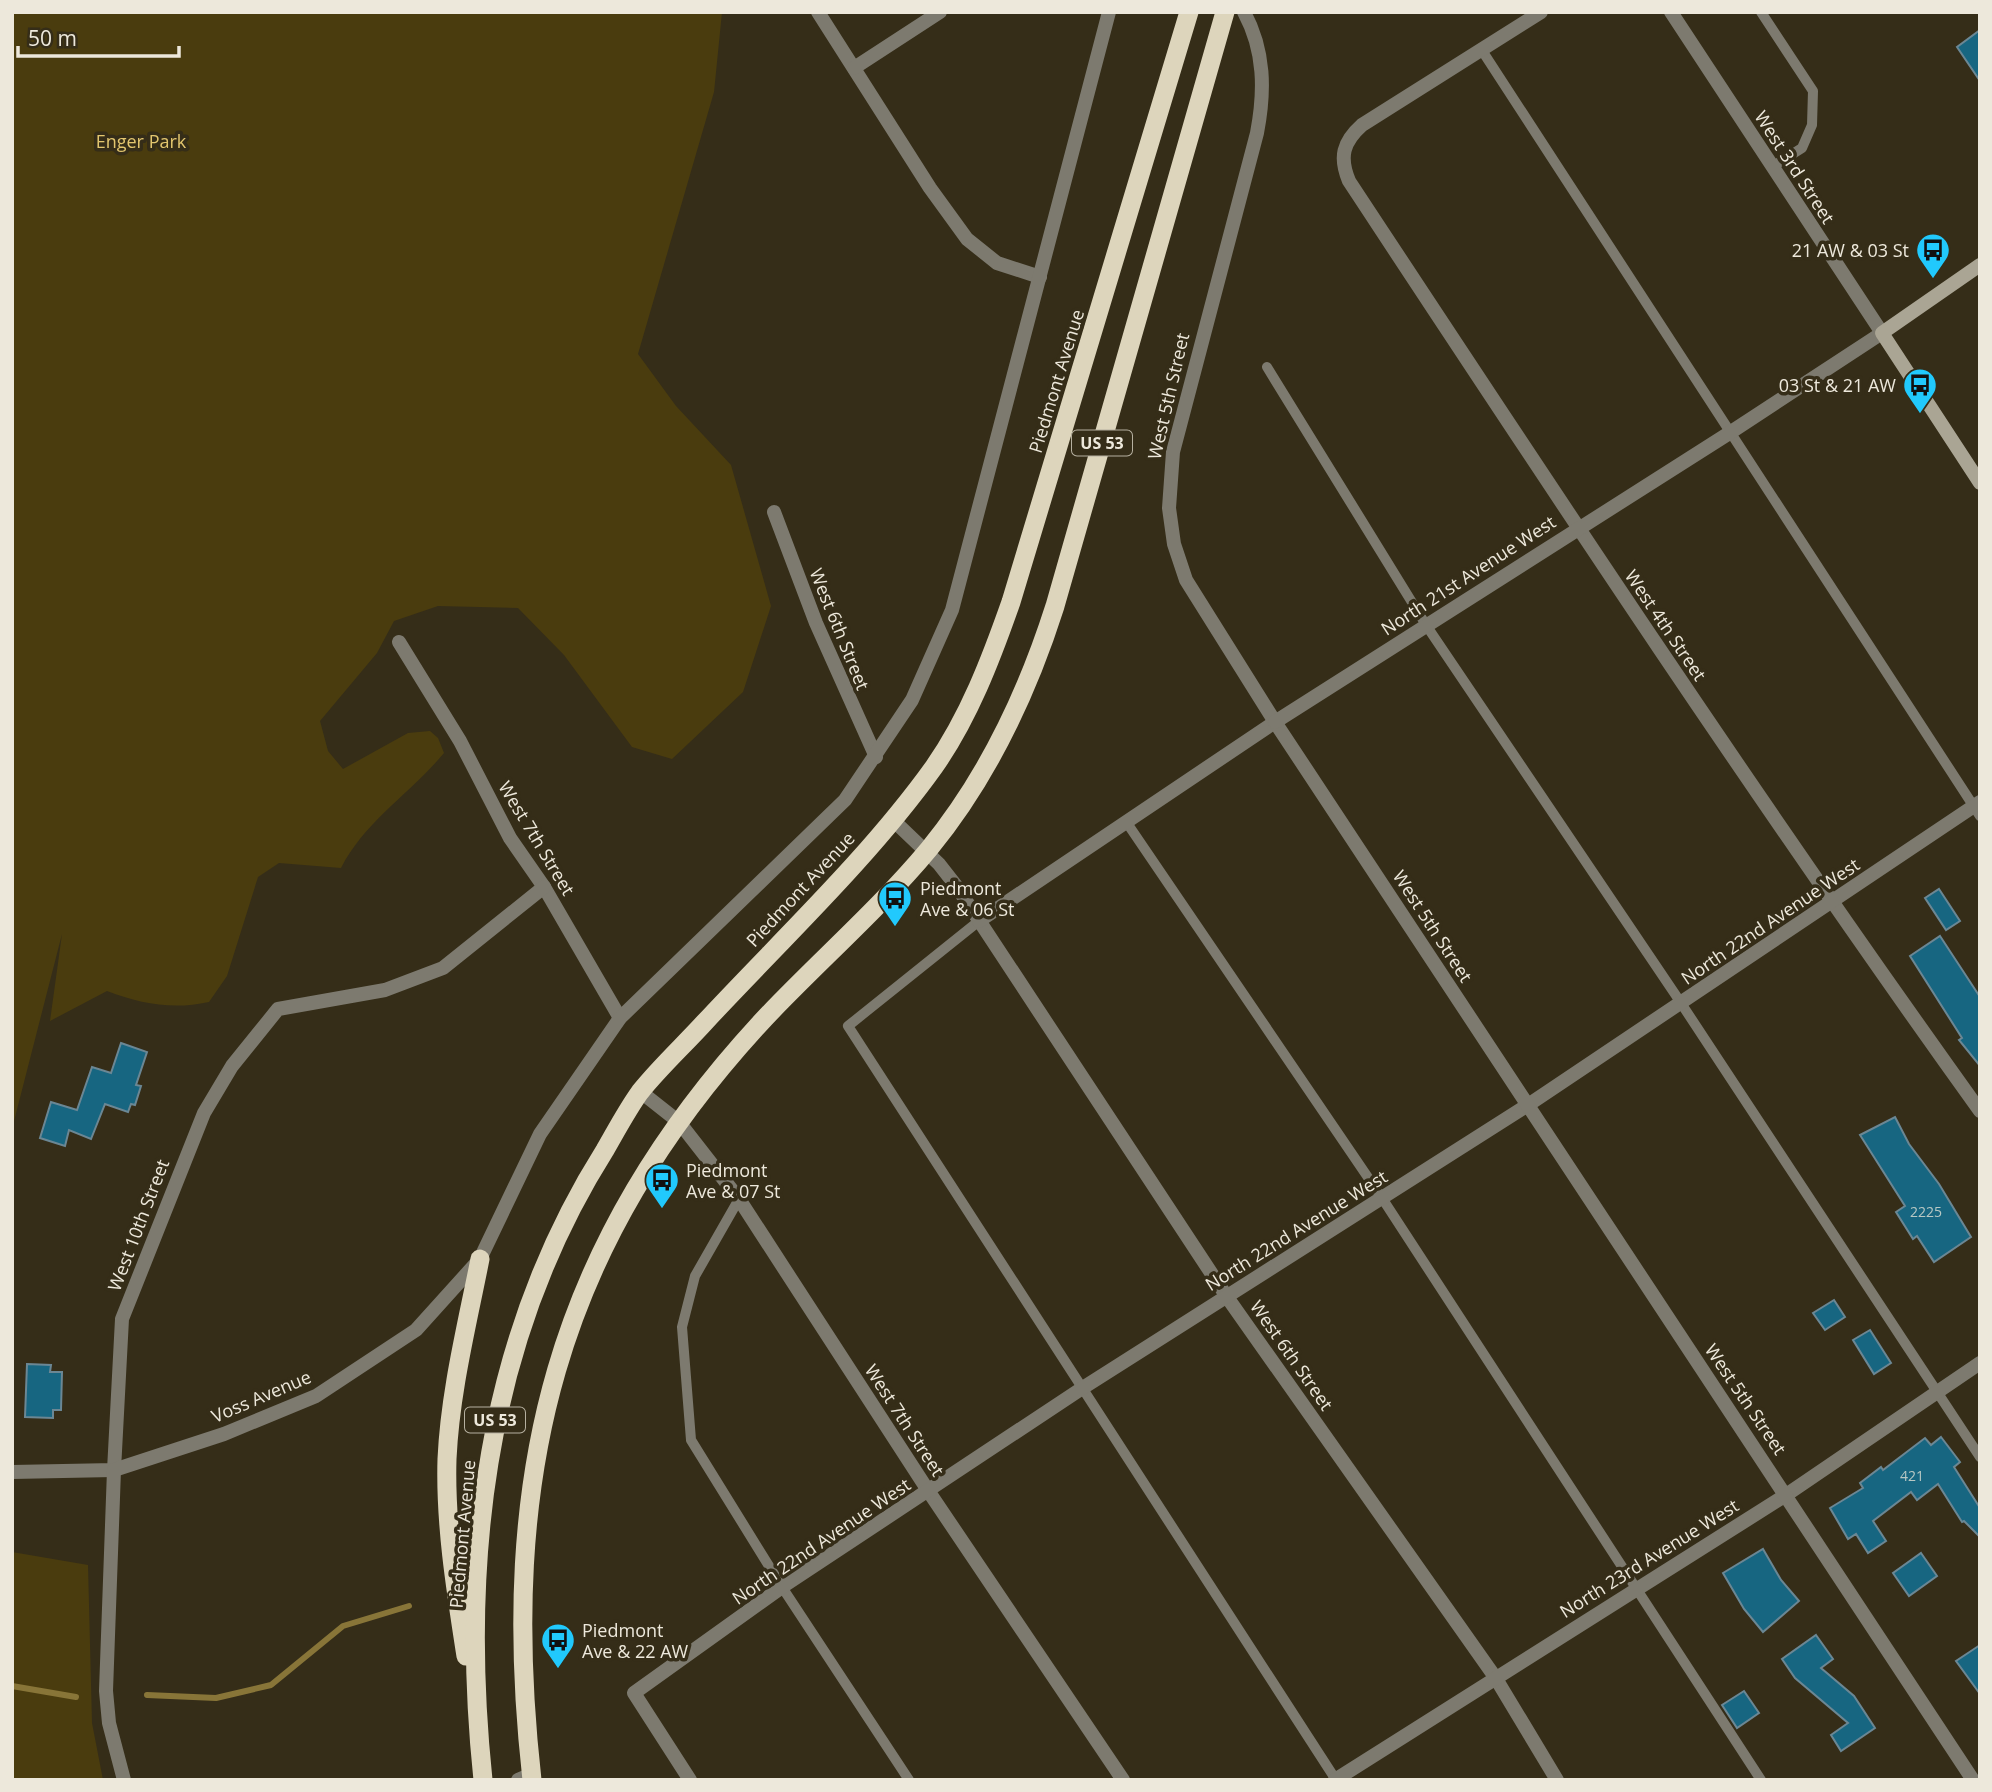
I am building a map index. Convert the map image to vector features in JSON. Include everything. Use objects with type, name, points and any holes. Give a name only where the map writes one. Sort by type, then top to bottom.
[{"type":"highway","name":"Piedmont Avenue","points":[[483,1780],[477,1721],[476,1596],[481,1512],[492,1430],[537,1281],[579,1190],[640,1092],[893,820],[948,743],[994,648],[1189,12]]},
{"type":"highway","name":"US 53","points":[[527,1778],[521,1618],[536,1444],[574,1311],[622,1209],[679,1122],[764,1019],[926,852],[961,805],[993,753],[1025,690],[1043,643],[1225,12]]},
{"type":"highway","points":[[477,1721],[457,1596],[447,1460],[453,1399],[480,1259]]},
{"type":"main road","name":"North 21st Avenue West","points":[[1882,333],[1980,265]]},
{"type":"main road","name":"West 3rd Street","points":[[1882,333],[1980,483]]},
{"type":"street","points":[[818,12],[967,239],[997,263],[1040,277]]},
{"type":"street","points":[[854,68],[940,12]]},
{"type":"street","name":"Piedmont Avenue","points":[[480,1259],[540,1135],[620,1018],[845,800],[912,700],[952,610],[1109,12]]},
{"type":"street","name":"West 5th Street","points":[[1244,12],[1260,57],[1261,113],[1194,364],[1170,470],[1169,508],[1174,544],[1191,590],[1275,722],[1973,1780]]},
{"type":"street","points":[[1483,52],[1541,12]]},
{"type":"street","name":"West 3rd Street","points":[[1671,12],[1882,333]]},
{"type":"street","name":"West 4th Street","points":[[1483,52],[1362,125],[1349,137],[1343,149],[1343,166],[1349,181],[1577,528],[1832,904],[1980,1111]]},
{"type":"street","name":"North 21st Avenue West","points":[[979,920],[1275,722],[1882,333]]},
{"type":"street","name":"West 6th Street","points":[[774,513],[816,623],[876,757]]},
{"type":"street","name":"West 7th Street","points":[[399,642],[460,741],[510,838],[544,887],[620,1018]]},
{"type":"street","name":"North 22nd Avenue West","points":[[690,1780],[634,1693],[782,1587],[1081,1389],[1528,1105],[1977,808]]},
{"type":"street","name":"West 6th Street","points":[[893,820],[947,874],[979,920],[1227,1297],[1495,1677],[1557,1780]]},
{"type":"street","name":"West 10th Street","points":[[124,1780],[109,1723],[106,1691],[122,1320],[204,1113],[232,1066],[278,1009],[385,990],[443,968],[544,887]]},
{"type":"street","name":"West 7th Street","points":[[640,1092],[679,1122],[738,1199],[929,1492],[1124,1780]]},
{"type":"street","name":"Voss Avenue","points":[[12,1472],[114,1470],[223,1434],[316,1396],[416,1330],[480,1259]]},
{"type":"street","name":"North 23rd Avenue West","points":[[1335,1780],[1786,1495],[1980,1363]]},
{"type":"lane","points":[[1761,12],[1813,91],[1812,125],[1802,148],[1772,167]]},
{"type":"lane","points":[[1483,52],[1977,808]]},
{"type":"lane","points":[[1267,367],[1426,625],[1682,1003],[1980,1457]]},
{"type":"lane","points":[[1127,823],[1382,1198],[1761,1780]]},
{"type":"lane","points":[[979,920],[848,1026],[1335,1780]]},
{"type":"lane","points":[[738,1199],[695,1276],[682,1327],[691,1440],[782,1587],[909,1780]]},
{"type":"green space","name":"Enger Park","points":[[12,12],[722,12],[714,92],[638,354],[676,406],[731,465],[771,606],[743,692],[672,759],[632,747],[564,655],[518,608],[438,606],[394,621],[377,653],[320,721],[328,751],[343,769],[408,733],[430,731],[438,738],[444,753],[375,822],[341,868],[279,863],[258,877],[227,976],[209,1002],[157,1004],[107,991],[50,1021],[62,934],[12,1129]]},
{"type":"green space","points":[[12,1552],[88,1565],[92,1723],[103,1780],[12,1780]]},
{"type":"building","points":[[1980,30],[1980,81],[1957,47]]},
{"type":"building","points":[[1939,889],[1960,921],[1946,930],[1925,898]]},
{"type":"building","points":[[1940,936],[1980,997],[1980,1066],[1959,1040],[1962,1038],[1910,956]]},
{"type":"building","points":[[121,1043],[147,1052],[136,1085],[141,1086],[135,1105],[131,1104],[128,1112],[105,1104],[91,1139],[69,1130],[65,1146],[40,1138],[51,1102],[77,1110],[92,1067],[111,1073]]},
{"type":"building","points":[[1895,1117],[1909,1144],[1939,1184],[1971,1237],[1934,1262],[1917,1236],[1913,1239],[1896,1212],[1905,1206],[1860,1135]]},
{"type":"building","points":[[1834,1300],[1845,1317],[1825,1330],[1813,1313]]},
{"type":"building","points":[[1870,1330],[1891,1363],[1874,1374],[1853,1340]]},
{"type":"building","points":[[27,1364],[51,1365],[50,1372],[62,1372],[61,1410],[53,1410],[53,1418],[25,1417]]},
{"type":"building","points":[[1941,1437],[1960,1462],[1954,1467],[1980,1508],[1980,1537],[1962,1522],[1938,1484],[1917,1500],[1911,1492],[1873,1521],[1886,1541],[1868,1553],[1856,1534],[1848,1539],[1830,1508],[1863,1488],[1860,1483],[1881,1467],[1883,1470],[1925,1438],[1931,1445]]},
{"type":"building","points":[[1763,1549],[1781,1580],[1799,1601],[1763,1632],[1744,1609],[1723,1573]]},
{"type":"building","points":[[1921,1553],[1937,1576],[1909,1596],[1893,1573]]},
{"type":"building","points":[[1816,1635],[1833,1659],[1821,1668],[1854,1696],[1875,1728],[1841,1751],[1831,1735],[1848,1723],[1795,1678],[1782,1659]]},
{"type":"building","points":[[1980,1645],[1980,1694],[1956,1661]]},
{"type":"building","points":[[1744,1691],[1759,1713],[1737,1728],[1722,1705]]},
{"type":"waterway","points":[[147,1695],[216,1698],[271,1685],[343,1626],[409,1606]]},
{"type":"waterway","points":[[12,1686],[76,1697]]},
{"type":"place","name":"21 AW & 03 St","points":[[1933,280]]},
{"type":"place","name":"03 St & 21 AW","points":[[1920,415]]},
{"type":"place","name":"Piedmont Ave & 06 St","points":[[895,928]]},
{"type":"place","name":"Piedmont Ave & 07 St","points":[[662,1210]]},
{"type":"place","name":"Piedmont Ave & 22 AW","points":[[558,1670]]}]
